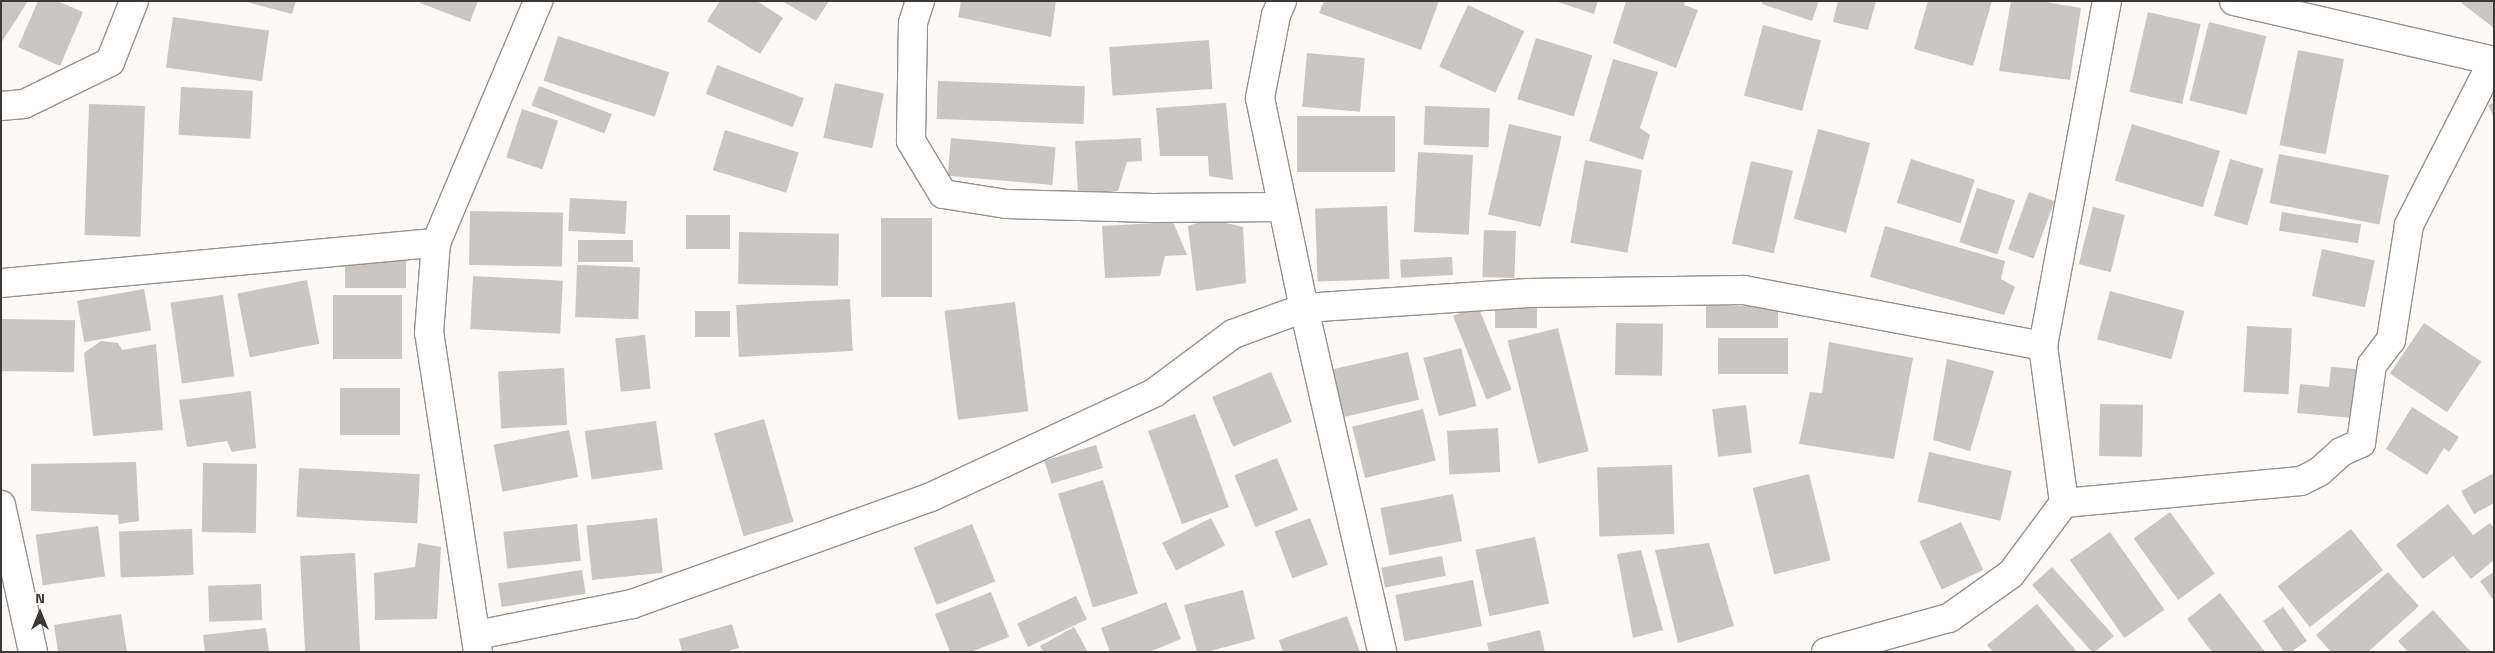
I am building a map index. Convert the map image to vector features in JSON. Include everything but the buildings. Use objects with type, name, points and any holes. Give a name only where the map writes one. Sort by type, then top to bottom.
[{"type":"street","points":[[1,106],[24,104],[110,62],[134,1]]},
{"type":"street","points":[[538,1],[436,243],[429,333],[477,643],[632,604],[931,497],[1154,394],[1233,334],[1304,308],[1528,293],[1744,290],[2043,346]]},
{"type":"street","points":[[920,1],[913,23],[911,142],[943,194],[1006,204],[1153,208],[1282,206]]},
{"type":"street","points":[[1282,1],[1276,16],[1260,98],[1304,308],[1382,652]]},
{"type":"street","points":[[1826,652],[1949,618],[2011,574],[2064,503],[2043,346],[2107,1]]},
{"type":"street","points":[[2064,503],[2301,481],[2320,472],[2341,452],[2361,442],[2372,364],[2391,340],[2409,225],[2494,61],[2234,1]]},
{"type":"street","points":[[1,283],[436,243]]},
{"type":"street","points":[[1,506],[34,652]]}]
